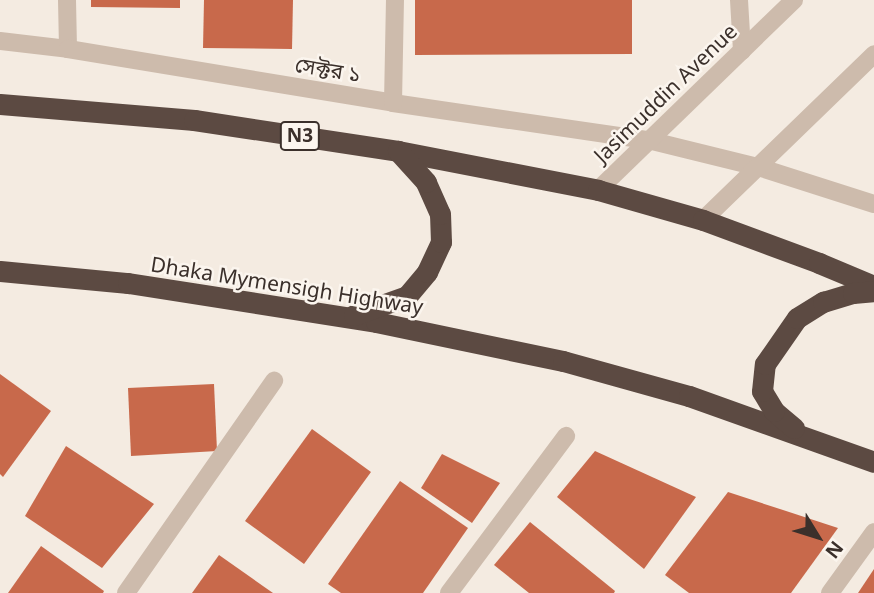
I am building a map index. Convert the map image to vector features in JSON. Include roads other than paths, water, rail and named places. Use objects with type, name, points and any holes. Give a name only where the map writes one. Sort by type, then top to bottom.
[{"type":"highway","name":"N3","points":[[0,104],[194,120],[398,151],[597,190],[704,220],[819,262],[874,289]]},
{"type":"highway","points":[[347,317],[385,306],[407,296],[427,272],[441,242],[440,214],[426,182],[398,151]]},
{"type":"highway","name":"Dhaka Mymensigh Highway","points":[[0,271],[128,284],[347,317],[563,361],[690,396],[874,462]]},
{"type":"highway","points":[[803,436],[774,411],[762,391],[765,364],[797,318],[823,302],[874,289]]},
{"type":"street","points":[[67,0],[68,49]]},
{"type":"street","points":[[393,103],[395,0]]},
{"type":"street","points":[[739,0],[742,51]]},
{"type":"street","name":"Jasimuddin Avenue","points":[[597,190],[794,0]]},
{"type":"street","name":"সেক্টর ১","points":[[0,41],[68,49],[393,103],[648,141],[758,167],[874,204]]},
{"type":"street","points":[[704,220],[874,54]]},
{"type":"street","points":[[126,593],[274,381]]},
{"type":"street","points":[[449,593],[566,436]]},
{"type":"street","points":[[830,593],[874,532]]}]
